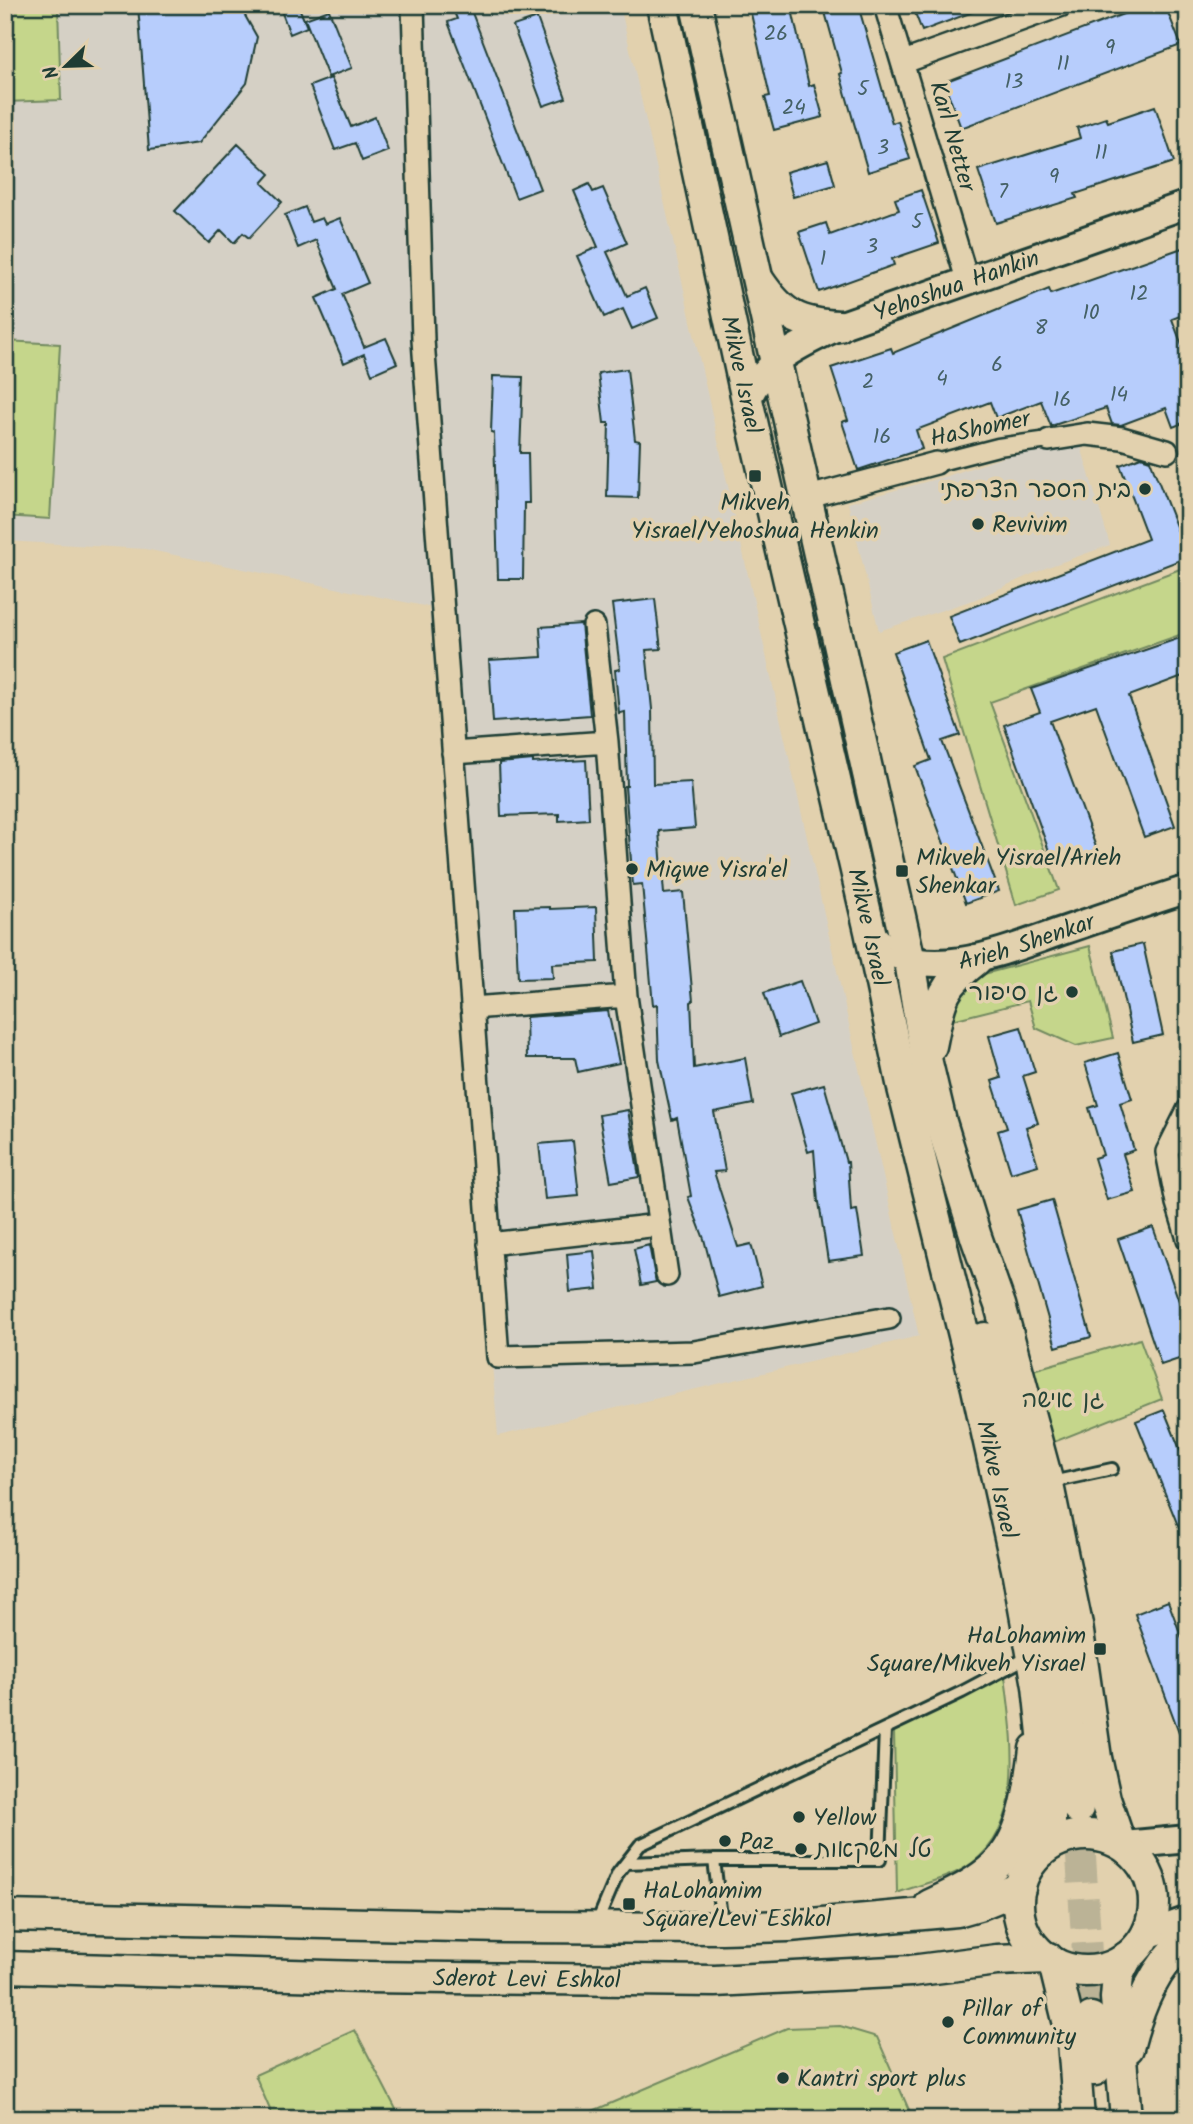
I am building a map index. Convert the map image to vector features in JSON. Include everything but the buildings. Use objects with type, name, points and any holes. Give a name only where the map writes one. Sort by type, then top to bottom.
[{"type":"main road","name":"Mikve Israel","points":[[662,5],[747,400],[940,1242],[999,1483],[1038,1686],[1050,1800],[1050,1823],[1040,1852]]},
{"type":"main road","name":"Mikve Israel","points":[[696,5],[910,961],[927,1063],[941,1122],[1000,1305],[1047,1480],[1077,1625],[1096,1758],[1105,1799],[1122,1844]]},
{"type":"main road","points":[[757,277],[780,309],[793,317],[809,324],[839,326]]},
{"type":"main road","points":[[927,1063],[941,999],[949,984],[976,960]]},
{"type":"main road","points":[[967,1274],[976,1237]]},
{"type":"main road","points":[[940,1242],[967,1274],[1007,1415],[1056,1647],[1078,1808]]},
{"type":"main road","points":[[908,1915],[979,1879],[997,1864],[1009,1847],[1021,1819],[1032,1770],[1037,1734],[1038,1686]]},
{"type":"main road","points":[[1126,2119],[1116,1986],[1121,1966],[1139,1946],[1153,1917],[1152,1884],[1147,1871],[1122,1844],[1086,1834],[1069,1836],[1040,1852],[1029,1865],[1020,1888],[1019,1912],[1030,1942],[1051,1961],[1068,1969],[1099,1970],[1127,1958]]},
{"type":"main road","points":[[5,1916],[594,1928],[722,1928],[789,1926],[957,1911],[1020,1888]]},
{"type":"main road","points":[[1123,2069],[1135,2023],[1150,1984],[1164,1961],[1188,1938]]},
{"type":"main road","name":"Sderot Levi Eshkol","points":[[5,1967],[364,1977],[715,1980],[899,1972],[997,1960],[1051,1961]]},
{"type":"main road","points":[[1051,1961],[1073,2041],[1079,2119]]},
{"type":"main road","points":[[1091,2018],[1098,2119]]},
{"type":"street","points":[[413,5],[423,340],[498,1357],[694,1352],[888,1318]]},
{"type":"street","name":"Karl Netter","points":[[885,5],[968,283]]},
{"type":"street","points":[[904,62],[1062,5]]},
{"type":"street","name":"Yehoshua Hankin","points":[[747,400],[761,376],[775,361],[801,344],[839,326],[1188,205]]},
{"type":"street","name":"HaShomer","points":[[805,498],[998,447],[1087,434],[1122,438],[1167,450]]},
{"type":"street","points":[[594,626],[607,742],[626,996],[667,1275]]},
{"type":"street","points":[[453,753],[607,742]]},
{"type":"street","name":"Arieh Shenkar","points":[[870,931],[877,943],[910,961],[939,963],[976,960],[1188,889]]},
{"type":"street","points":[[472,1008],[626,996]]},
{"type":"street","points":[[1188,1110],[1167,1152],[1177,1203],[1188,1239]]},
{"type":"street","points":[[489,1244],[659,1225]]},
{"type":"street","points":[[1122,1844],[1188,1839]]},
{"type":"street","points":[[1146,1935],[1188,1920]]},
{"type":"lane","points":[[1047,1480],[1061,1480],[1112,1469]]},
{"type":"lane","points":[[594,1928],[618,1872],[640,1844],[885,1729],[1033,1655]]},
{"type":"lane","points":[[626,1863],[880,1860],[885,1729]]},
{"type":"lane","points":[[713,1860],[722,1928]]},
{"type":"shaded area","name":"Miqwe Yisra'el","points":[[5,5],[620,5],[919,1336],[498,1436],[429,607],[145,549],[5,541]]},
{"type":"shaded area","name":"Revivim","points":[[1080,443],[1110,545],[1048,567],[976,599],[879,631],[848,503],[947,476],[1016,453]]},
{"type":"green space","points":[[58,7],[61,100],[5,102],[5,8]]},
{"type":"green space","points":[[5,341],[60,344],[50,519],[5,516]]},
{"type":"green space","points":[[1188,566],[1188,632],[990,702],[1059,890],[1016,905],[942,659]]},
{"type":"green space","points":[[1090,946],[1113,1038],[1076,1046],[1036,1028],[1028,1001],[948,1021],[963,989],[984,974]]},
{"type":"green space","name":"גן אישה","points":[[1140,1339],[1162,1399],[1039,1448],[1019,1374]]},
{"type":"green space","points":[[1005,1676],[1011,1724],[1012,1776],[1002,1825],[990,1846],[972,1863],[946,1877],[897,1893],[894,1731]]},
{"type":"green space","name":"Kantri sport plus","points":[[840,2026],[877,2037],[913,2119],[574,2119],[787,2028]]},
{"type":"green space","points":[[355,2030],[401,2119],[274,2119],[255,2075]]},
{"type":"tunnel","points":[[1078,1808],[1091,2018]]},
{"type":"place","name":"Mikveh Yisrael/Yehoshua Henkin","points":[[755,476]]},
{"type":"place","name":"בית הספר הצרפתי","points":[[1145,489]]},
{"type":"place","name":"Revivim","points":[[978,524]]},
{"type":"place","name":"Miqwe Yisra'el","points":[[632,869]]},
{"type":"place","name":"Mikveh Yisrael/Arieh Shenkar","points":[[902,871]]},
{"type":"place","name":"גן סיפור","points":[[1072,992]]},
{"type":"place","name":"HaLohamim Square/Mikveh Yisrael","points":[[1100,1649]]},
{"type":"place","name":"Yellow","points":[[799,1817]]},
{"type":"place","name":"Paz","points":[[725,1841]]},
{"type":"place","name":"טל משקאות","points":[[801,1849]]},
{"type":"place","name":"HaLohamim Square/Levi Eshkol","points":[[629,1904]]},
{"type":"place","name":"Pillar of Community","points":[[948,2022]]},
{"type":"place","name":"Kantri sport plus","points":[[783,2078]]}]
